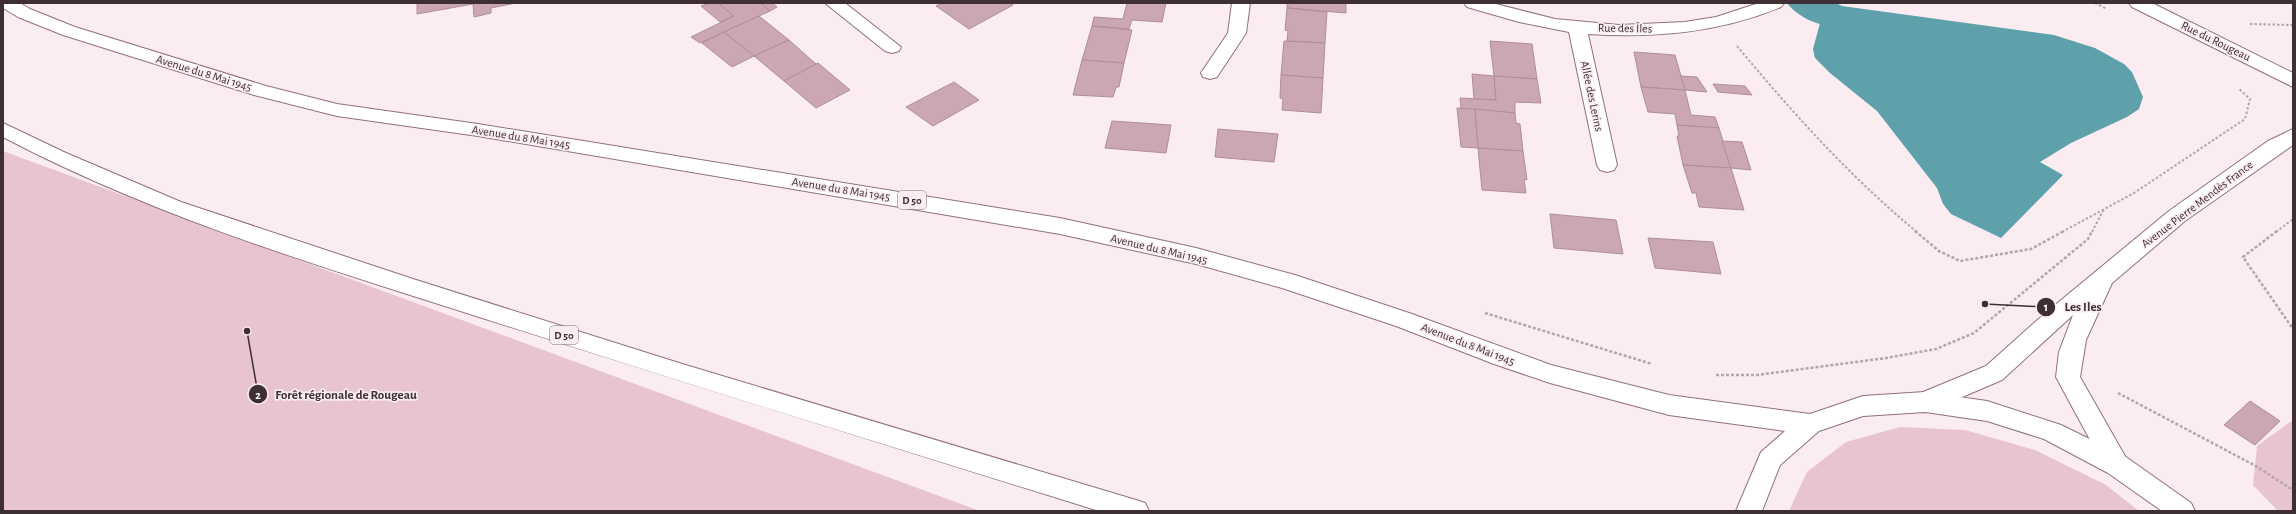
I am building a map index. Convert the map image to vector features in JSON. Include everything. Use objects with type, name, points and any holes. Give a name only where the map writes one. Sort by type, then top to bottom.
[{"type":"main road","name":"Avenue du 8 Mai 1945","points":[[8,3],[24,13],[69,31],[261,91],[338,110],[478,130],[1060,226],[1196,256],[1287,281],[1404,320],[1502,358],[1550,374],[1669,405],[1810,424]]},
{"type":"main road","points":[[834,3],[892,47]]},
{"type":"main road","points":[[1210,73],[1237,33],[1241,3]]},
{"type":"main road","name":"Rue des Îles","points":[[1473,3],[1527,19],[1577,26],[1637,31],[1718,23],[1771,5]]},
{"type":"main road","name":"Rue du Rougeau","points":[[2138,3],[2293,81]]},
{"type":"main road","name":"Allée des Lerins","points":[[1577,26],[1607,165]]},
{"type":"main road","name":"D 50","points":[[3,129],[59,158],[174,206],[390,280],[679,372],[1136,511]]},
{"type":"main road","name":"Avenue Pierre Mendès France","points":[[1925,402],[1994,372],[2104,275],[2177,216],[2274,146],[2293,136]]},
{"type":"main road","name":"Avenue Pierre Mendès France","points":[[2104,275],[2074,340],[2068,367],[2068,378],[2117,465]]},
{"type":"main road","points":[[1749,511],[1770,459],[1810,424],[1863,406],[1925,402],[1987,411],[2052,432],[2117,465],[2182,511]]},
{"type":"path","points":[[1718,23],[1784,101],[1877,199],[1938,251],[1960,261],[2031,249],[2134,193],[2245,119],[2250,99],[2238,88]]},
{"type":"path","points":[[1987,324],[2088,240],[2104,209]]},
{"type":"path","points":[[2293,219],[2243,257],[2293,329]]},
{"type":"path","points":[[2110,389],[2254,465],[2293,490]]},
{"type":"shaded area","points":[[3,151],[980,511],[3,511]]},
{"type":"shaded area","points":[[2293,420],[2293,511],[2278,511],[2253,485],[2257,446]]},
{"type":"shaded area","points":[[1900,427],[1965,430],[2035,450],[2106,485],[2139,511],[1789,511],[1807,472],[1846,442]]},
{"type":"water","points":[[1842,6],[2054,35],[2095,48],[2124,64],[2132,72],[2143,97],[2139,109],[2127,117],[2071,143],[2040,162],[2063,175],[2001,238],[1951,214],[1943,204],[1937,188],[1877,111],[1830,73],[1815,58],[1813,49],[1820,23],[1829,14]]},
{"type":"building","points":[[417,3],[473,3],[473,4],[417,14]]},
{"type":"building","points":[[473,3],[516,3],[491,8],[491,13],[474,17]]},
{"type":"building","points":[[709,3],[718,3],[734,16],[720,22],[701,6]]},
{"type":"building","points":[[718,3],[761,3],[770,11],[700,43],[691,37],[734,16]]},
{"type":"building","points":[[761,3],[772,3],[777,7],[770,11]]},
{"type":"building","points":[[942,3],[1010,3],[1013,5],[969,29],[936,6]]},
{"type":"building","points":[[1127,3],[1166,3],[1162,22],[1132,20],[1129,29],[1092,26],[1094,17],[1123,19]]},
{"type":"building","points":[[1287,3],[1346,3],[1346,13],[1287,8]]},
{"type":"building","points":[[1287,8],[1327,12],[1325,43],[1287,41],[1288,31],[1285,30]]},
{"type":"building","points":[[759,16],[789,40],[754,56],[724,32]]},
{"type":"building","points":[[1092,26],[1132,30],[1124,63],[1082,60]]},
{"type":"building","points":[[724,32],[754,56],[732,67],[702,43]]},
{"type":"building","points":[[789,40],[816,64],[784,81],[754,56]]},
{"type":"building","points":[[1284,41],[1325,43],[1323,78],[1281,75]]},
{"type":"building","points":[[1490,41],[1532,44],[1537,79],[1494,76]]},
{"type":"building","points":[[1634,52],[1675,55],[1685,90],[1641,87]]},
{"type":"building","points":[[1082,60],[1124,63],[1119,87],[1116,87],[1113,97],[1073,95]]},
{"type":"building","points":[[818,63],[850,90],[816,108],[784,81]]},
{"type":"building","points":[[1472,74],[1494,76],[1496,100],[1474,99]]},
{"type":"building","points":[[1281,75],[1323,78],[1321,113],[1282,110],[1283,99],[1280,98]]},
{"type":"building","points":[[1494,76],[1537,79],[1541,103],[1515,102],[1515,113],[1461,109],[1460,98],[1496,100]]},
{"type":"building","points":[[1681,76],[1697,77],[1707,92],[1685,90]]},
{"type":"building","points":[[954,82],[979,100],[933,126],[906,107]]},
{"type":"building","points":[[1713,84],[1745,86],[1752,95],[1718,92]]},
{"type":"building","points":[[1641,87],[1685,90],[1691,115],[1715,117],[1719,128],[1677,125],[1675,114],[1648,112]]},
{"type":"building","points":[[1457,108],[1475,109],[1478,148],[1461,147]]},
{"type":"building","points":[[1475,109],[1515,113],[1516,123],[1520,124],[1523,151],[1478,148]]},
{"type":"building","points":[[1112,121],[1171,125],[1166,153],[1105,148]]},
{"type":"building","points":[[1677,125],[1719,128],[1731,168],[1683,165],[1677,136],[1679,136]]},
{"type":"building","points":[[1218,129],[1278,134],[1274,162],[1215,157]]},
{"type":"building","points":[[1722,141],[1742,142],[1751,170],[1731,168]]},
{"type":"building","points":[[1478,148],[1523,151],[1527,180],[1524,179],[1526,193],[1482,190]]},
{"type":"building","points":[[1683,165],[1731,168],[1744,210],[1699,207],[1696,193],[1692,193]]},
{"type":"building","points":[[1550,214],[1616,220],[1623,254],[1554,248]]},
{"type":"building","points":[[1648,238],[1713,242],[1721,274],[1655,268]]},
{"type":"building","points":[[2250,401],[2280,421],[2255,445],[2224,425]]},
{"type":"waterway","points":[[1806,3],[1829,14]]},
{"type":"place","name":"Les Iles","points":[[1985,304]]},
{"type":"place","name":"Forêt régionale de Rougeau","points":[[247,331]]}]
